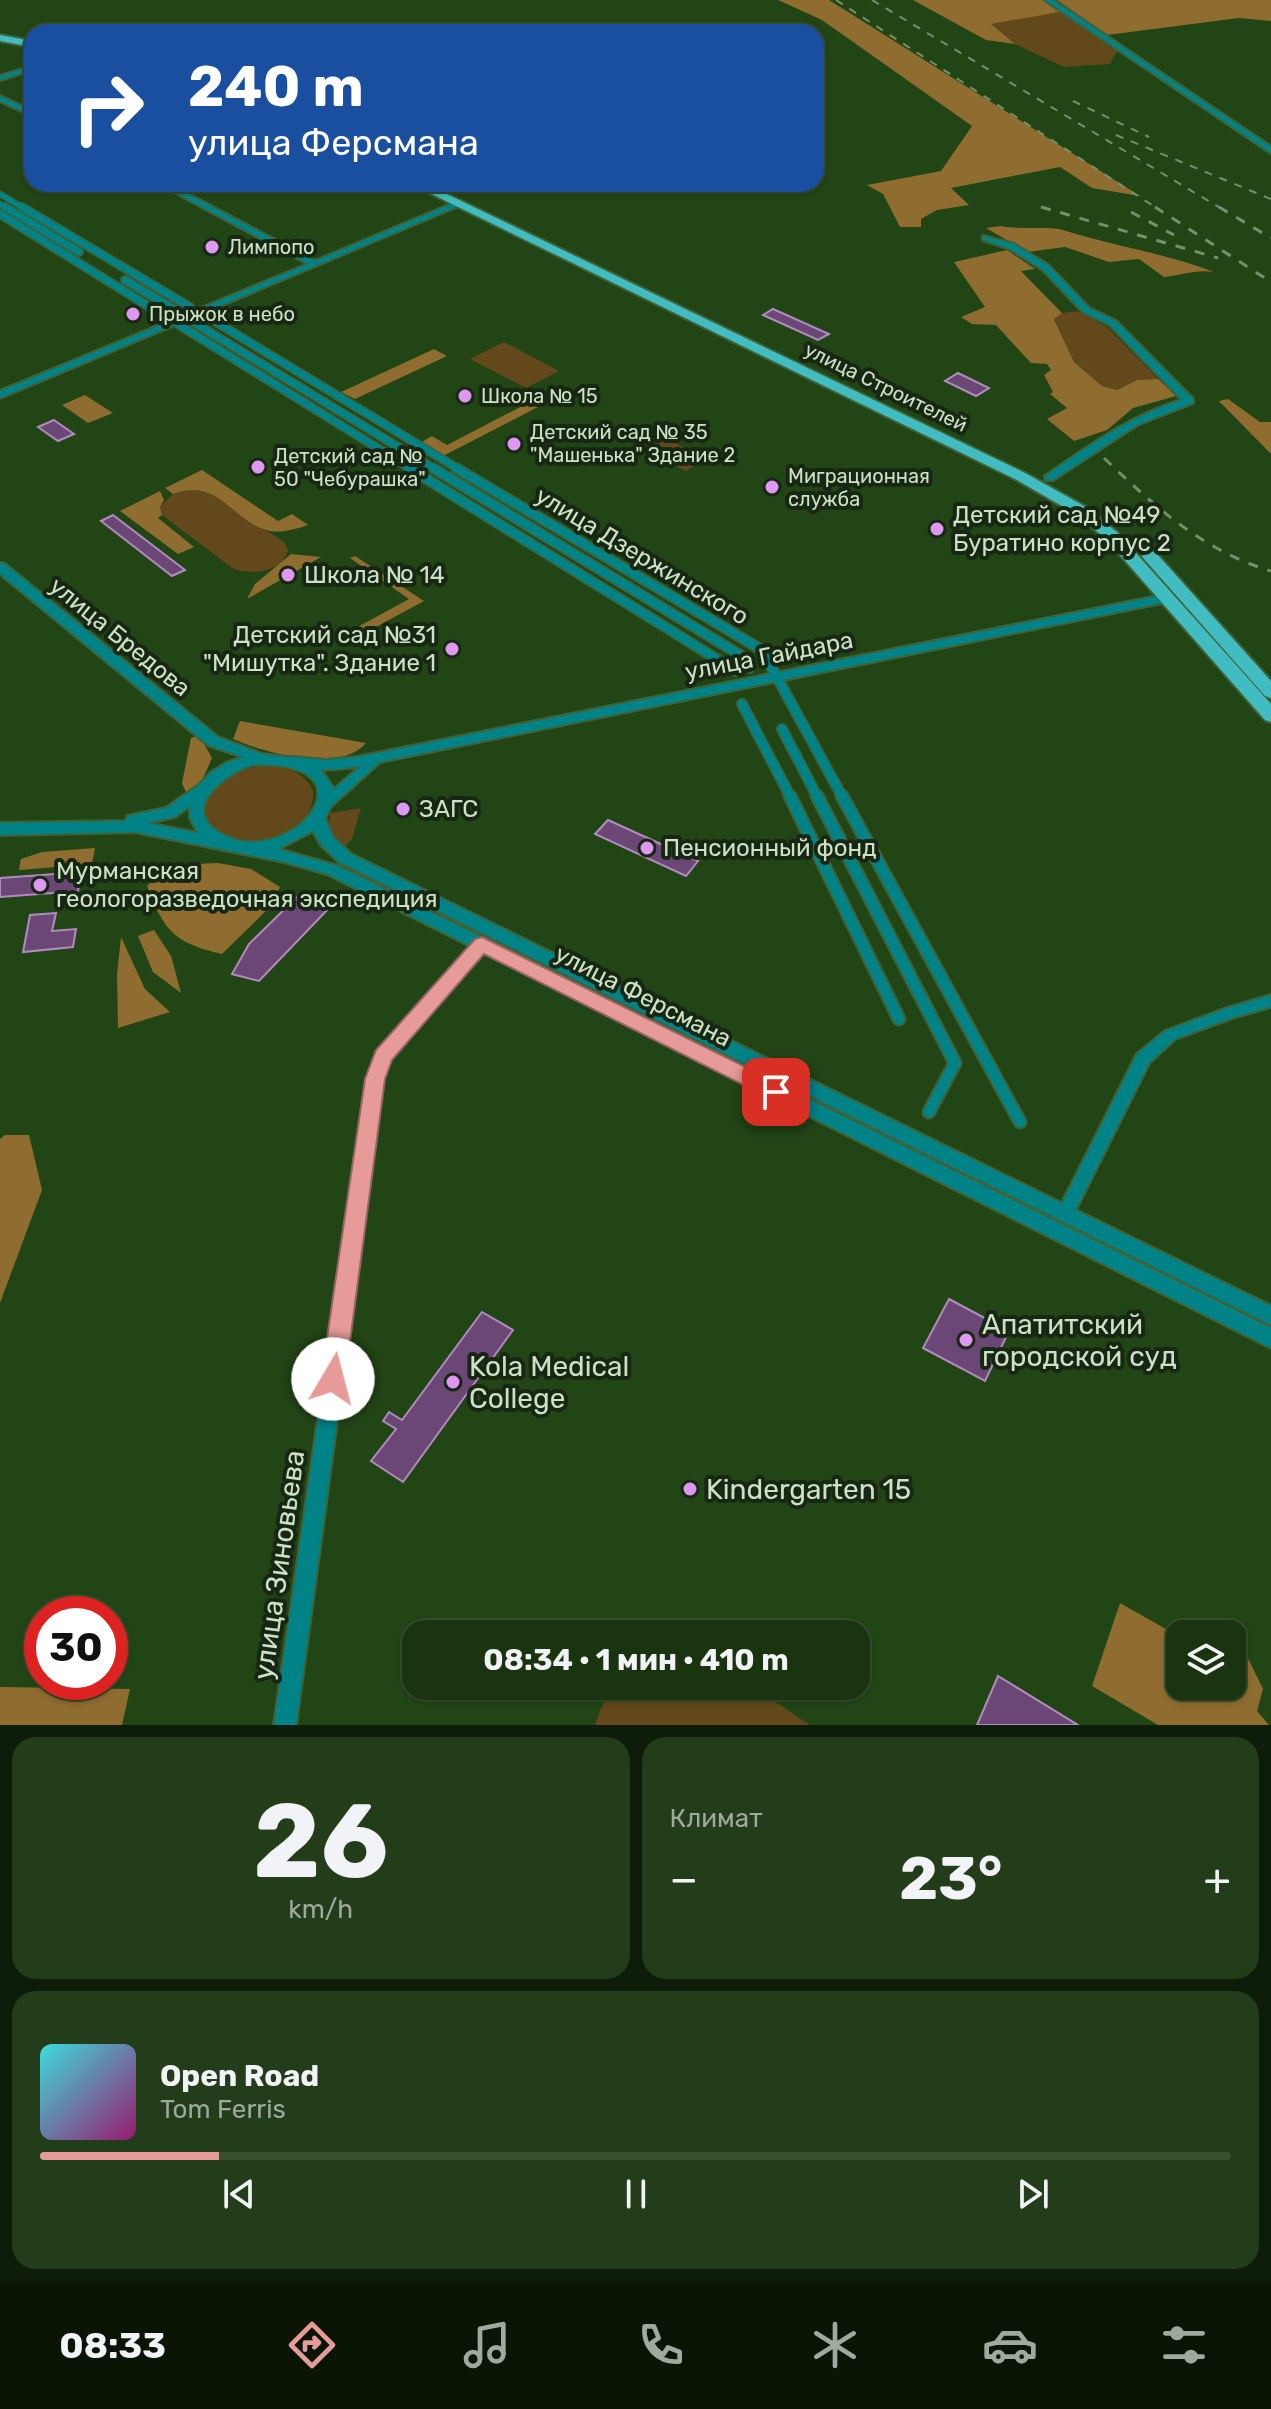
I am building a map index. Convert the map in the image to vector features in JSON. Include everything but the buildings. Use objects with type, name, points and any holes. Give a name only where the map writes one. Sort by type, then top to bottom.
[{"type":"main road","points":[[0,36],[24,40]]},
{"type":"main road","name":"улица Строителей","points":[[438,192],[897,411],[1049,478],[1116,522],[1271,716]]},
{"type":"main road","name":"улица Строителей","points":[[448,192],[464,202]]},
{"type":"main road","name":"улица Строителей","points":[[897,411],[1080,510],[1176,596],[1271,692]]},
{"type":"street","points":[[1048,0],[1271,151]]},
{"type":"street","points":[[0,78],[24,70]]},
{"type":"street","points":[[0,98],[24,110]]},
{"type":"street","points":[[178,192],[315,264]]},
{"type":"street","points":[[0,194],[190,307]]},
{"type":"street","points":[[0,395],[464,202]]},
{"type":"street","points":[[0,204],[79,252]]},
{"type":"street","points":[[0,214],[169,319]]},
{"type":"street","points":[[986,238],[1011,246],[1045,267],[1086,310],[1113,323],[1189,401],[1164,407],[1140,418],[1049,478]]},
{"type":"street","points":[[125,280],[179,312]]},
{"type":"street","name":"улица Дзержинского","points":[[206,316],[762,650],[1020,1122]]},
{"type":"street","name":"улица Дзержинского","points":[[193,322],[745,658],[750,668]]},
{"type":"street","name":"улица Дзержинского","points":[[179,325],[736,671]]},
{"type":"street","name":"улица Бредова","points":[[0,567],[213,741],[243,753],[281,760]]},
{"type":"street","name":"улица Гайдара","points":[[281,760],[326,765],[379,758],[1176,596]]},
{"type":"street","points":[[742,704],[826,866],[899,1019]]},
{"type":"street","points":[[782,729],[955,1063],[929,1112]]},
{"type":"street","points":[[213,741],[218,758],[197,802],[200,827],[206,835],[232,845],[270,846],[294,838],[379,758]]},
{"type":"street","points":[[206,785],[238,762],[281,760],[304,766],[320,777],[324,785],[321,812]]},
{"type":"street","name":"улица Ферсмана","points":[[100,825],[170,813],[206,785]]},
{"type":"street","name":"улица Ферсмана","points":[[321,812],[319,829],[328,844],[345,858],[488,938]]},
{"type":"street","name":"улица Ферсмана","points":[[0,829],[100,825],[165,830],[332,870],[488,938],[1230,1307],[1271,1316]]},
{"type":"street","name":"улица Зиновьева","points":[[285,1725],[375,1079],[383,1056],[488,938]]},
{"type":"street","name":"улица Ферсмана","points":[[559,973],[1065,1214],[1230,1307],[1271,1338]]},
{"type":"street","points":[[1065,1214],[1143,1059],[1170,1035],[1271,1001]]},
{"type":"shaded area","points":[[778,0],[829,0],[1140,196],[1092,188],[1060,167],[951,188],[969,205],[937,210],[921,219],[921,227],[900,227],[883,194],[867,185],[941,171],[972,126],[822,20]]},
{"type":"shaded area","points":[[913,0],[1043,0],[1060,12],[991,24],[1015,44],[986,40]]},
{"type":"shaded area","points":[[1057,0],[1271,0],[1271,21],[1239,18],[1107,35]]},
{"type":"shaded area","points":[[1060,12],[1117,51],[1110,64],[1064,67],[1015,44],[990,24]]},
{"type":"shaded area","points":[[986,228],[1058,229],[1214,272],[1164,277],[1139,259],[1109,262],[1065,247],[1027,252]]},
{"type":"shaded area","points":[[1007,250],[1035,269],[1021,271],[1062,313],[1054,319],[1074,362],[1102,386],[1117,390],[1137,380],[1158,379],[1176,396],[1133,408],[1107,430],[1074,441],[1047,419],[1067,408],[1050,394],[1053,392],[1044,375],[1051,370],[1047,364],[1031,363],[996,325],[972,324],[961,317],[985,307],[954,262]]},
{"type":"shaded area","points":[[1078,311],[1107,327],[1158,379],[1137,380],[1116,390],[1102,386],[1074,362],[1054,318],[1062,313]]},
{"type":"shaded area","points":[[504,342],[559,371],[526,388],[470,359]]},
{"type":"shaded area","points":[[434,349],[447,356],[355,399],[341,392]]},
{"type":"shaded area","points":[[85,395],[113,413],[88,423],[62,405]]},
{"type":"shaded area","points":[[1228,399],[1260,422],[1271,422],[1271,454],[1219,401]]},
{"type":"shaded area","points":[[530,402],[538,407],[443,456],[420,443],[432,436],[447,445]]},
{"type":"shaded area","points":[[663,437],[706,459],[686,471],[642,449]]},
{"type":"shaded area","points":[[202,470],[278,521],[292,514],[308,525],[270,531],[245,519],[203,491],[173,494],[165,488]]},
{"type":"shaded area","points":[[192,489],[210,493],[284,542],[288,550],[284,558],[264,571],[248,572],[232,568],[162,515],[160,507],[173,494]]},
{"type":"shaded area","points":[[160,491],[164,500],[160,507],[162,515],[158,518],[194,547],[178,554],[120,511]]},
{"type":"shaded area","points":[[291,554],[321,557],[247,599],[255,584]]},
{"type":"shaded area","points":[[355,556],[424,601],[361,635],[354,629],[409,599],[350,558]]},
{"type":"shaded area","points":[[240,721],[366,743],[354,752],[339,757],[321,759],[282,755],[233,739]]},
{"type":"shaded area","points":[[199,735],[212,758],[201,783],[188,797],[182,783],[191,738]]},
{"type":"shaded area","points":[[261,766],[284,768],[303,777],[313,790],[311,808],[301,823],[268,840],[231,838],[216,829],[205,814],[207,803],[224,780],[241,771]]},
{"type":"shaded area","points":[[361,808],[352,839],[342,849],[329,833],[330,813]]},
{"type":"shaded area","points":[[95,848],[92,864],[19,870],[21,859],[42,852]]},
{"type":"shaded area","points":[[218,863],[251,869],[280,887],[271,906],[222,954],[192,945],[173,933],[159,914],[147,886],[163,874],[180,867]]},
{"type":"shaded area","points":[[154,930],[171,956],[181,993],[153,972],[138,936]]},
{"type":"shaded area","points":[[121,937],[145,989],[170,1012],[118,1028],[117,975]]},
{"type":"shaded area","points":[[5,1135],[29,1135],[42,1190],[0,1303],[0,1139]]},
{"type":"shaded area","points":[[1120,1603],[1166,1629],[1166,1700],[1246,1700],[1246,1654],[1263,1689],[1257,1711],[1269,1725],[1158,1725],[1092,1686]]},
{"type":"shaded area","points":[[0,1687],[24,1687],[24,1700],[128,1700],[122,1725],[0,1725]]},
{"type":"shaded area","points":[[606,1700],[773,1700],[810,1725],[595,1725]]},
{"type":"railway","points":[[836,0],[1158,209]]},
{"type":"railway","points":[[872,0],[1222,209]]},
{"type":"railway","points":[[1073,101],[1149,137]]},
{"type":"railway","points":[[1116,135],[1271,199]]},
{"type":"railway","points":[[1048,209],[1041,207],[1218,258]]},
{"type":"railway","points":[[1155,207],[1271,282]]},
{"type":"railway","points":[[1219,207],[1271,238]]},
{"type":"railway","points":[[1131,212],[1174,235]]},
{"type":"railway","points":[[1104,458],[1161,510],[1201,539],[1223,552],[1271,571]]},
{"type":"place","name":"Лимпопо","points":[[212,247]]},
{"type":"place","name":"Прыжок в небо","points":[[133,314]]},
{"type":"place","name":"Школа № 15","points":[[465,396]]},
{"type":"place","name":"Детский сад № 35 \"Машенька\" Здание 2","points":[[514,444]]},
{"type":"place","name":"Детский сад № 50 \"Чебурашка\"","points":[[258,467]]},
{"type":"place","name":"Миграционная служба","points":[[772,487]]},
{"type":"place","name":"Детский сад №49 Буратино корпус 2","points":[[937,529]]},
{"type":"place","name":"Школа № 14","points":[[288,575]]},
{"type":"place","name":"Детский сад №31 \"Мишутка\". Здание 1","points":[[452,649]]},
{"type":"place","name":"ЗАГС","points":[[403,809]]},
{"type":"place","name":"Пенсионный фонд","points":[[647,848]]},
{"type":"place","name":"Мурманская геологоразведочная экспедиция","points":[[40,885]]},
{"type":"place","name":"Апатитский городской суд","points":[[966,1340]]},
{"type":"place","name":"Kola Medical College","points":[[453,1382]]},
{"type":"place","name":"Kindergarten 15","points":[[690,1489]]},
{"type":"route","points":[[333,1379],[375,1079],[383,1056],[482,945],[776,1092]]}]
